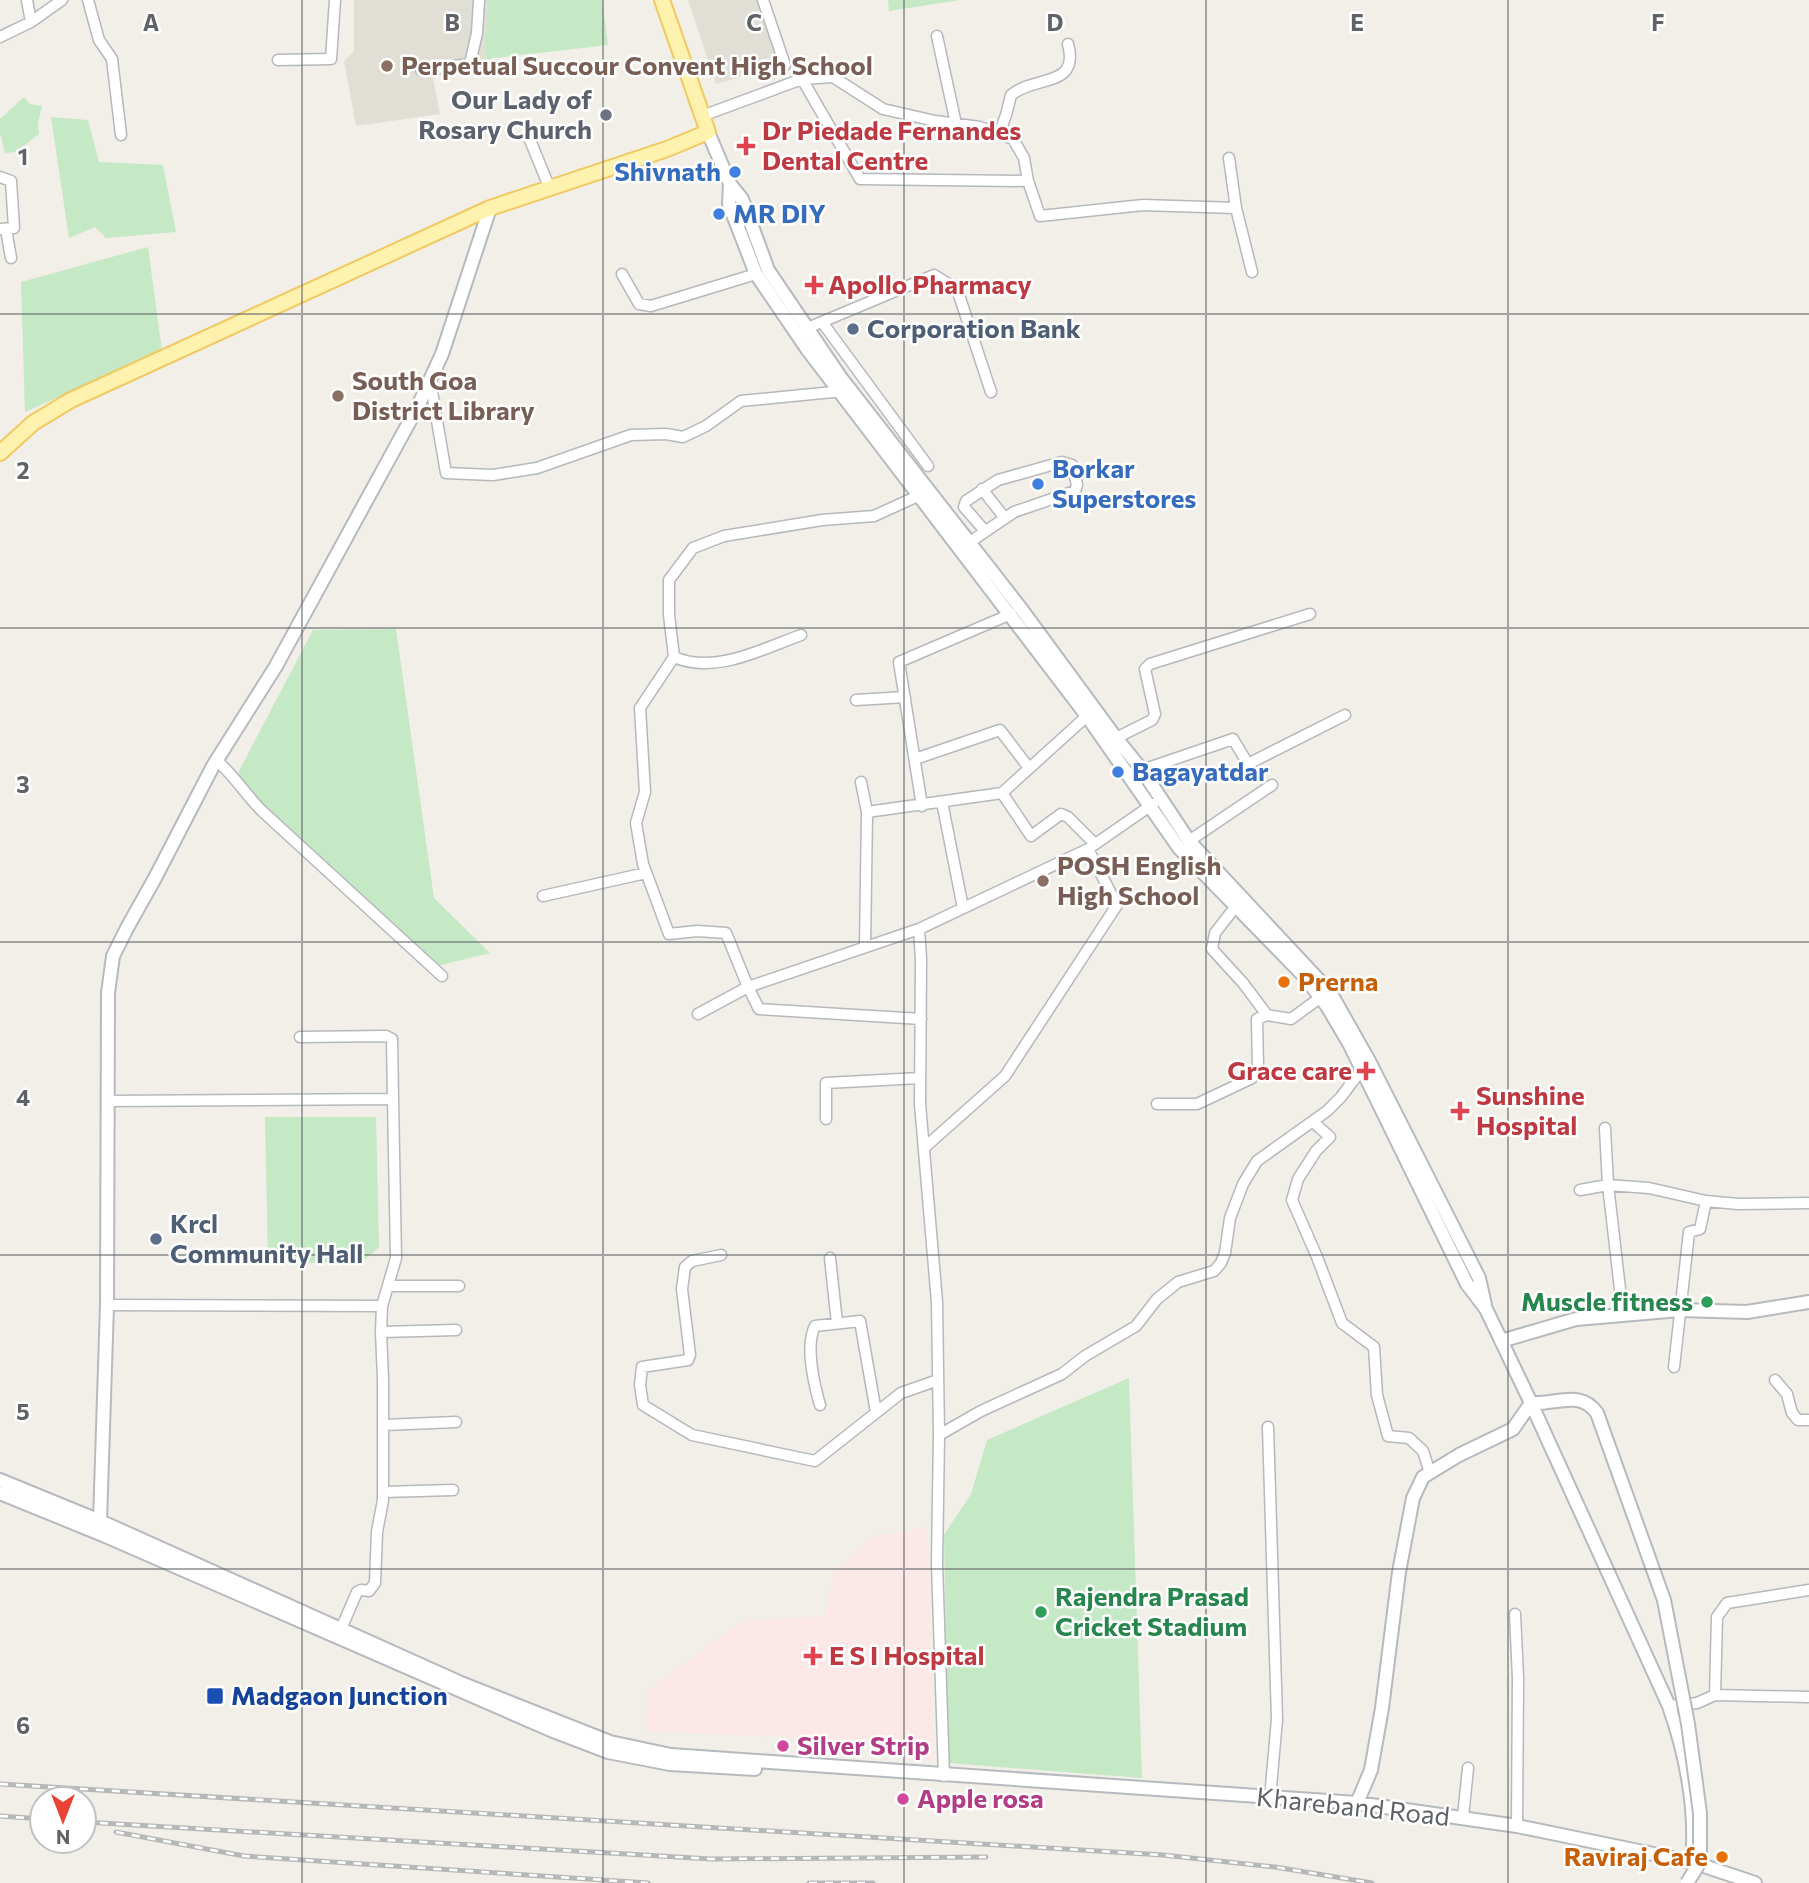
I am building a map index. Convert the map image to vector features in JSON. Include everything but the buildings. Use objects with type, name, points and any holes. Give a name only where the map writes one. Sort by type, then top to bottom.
[{"type":"main road","points":[[663,0],[708,132],[730,184],[743,199],[768,270],[845,390],[920,495],[965,545],[1142,770],[1189,841],[1330,992],[1369,1061],[1400,1136]]},
{"type":"main road","points":[[0,453],[33,423],[71,400],[490,208],[667,149],[708,132]]},
{"type":"main road","points":[[730,184],[729,204],[756,274],[807,349],[845,390],[948,514],[965,545],[1011,614],[1087,716],[1179,848],[1304,976],[1350,1045],[1479,1278],[1486,1309],[1669,1706],[1677,1729],[1689,1786],[1694,1838],[1692,1862]]},
{"type":"main road","points":[[103,1535],[100,1521],[107,1305],[108,993],[113,956],[216,761],[276,666],[418,406],[442,354],[490,208]]},
{"type":"main road","points":[[1501,1341],[1576,1319],[1680,1310],[1747,1312],[1809,1302]]},
{"type":"main road","points":[[1357,1803],[1371,1770],[1399,1572],[1413,1499],[1423,1477],[1459,1455],[1513,1429],[1531,1403],[1583,1400],[1597,1413],[1664,1600],[1688,1724],[1700,1812],[1700,1855],[1697,1867],[1687,1883]]},
{"type":"main road","points":[[0,1480],[100,1521],[146,1548],[504,1710],[608,1752],[670,1764],[863,1775],[944,1776]]},
{"type":"main road","points":[[0,1493],[103,1535],[146,1548],[341,1629],[461,1683],[610,1742],[671,1755],[863,1767],[944,1776]]},
{"type":"main road","name":"Khareband Road","points":[[944,1776],[1357,1803],[1517,1826],[1692,1862],[1755,1883]]},
{"type":"street","points":[[27,0],[31,22]]},
{"type":"street","points":[[0,37],[31,22],[62,0]]},
{"type":"street","points":[[88,0],[99,40],[112,60],[121,135]]},
{"type":"street","points":[[278,60],[331,59],[335,0]]},
{"type":"street","points":[[421,70],[470,64],[477,33],[479,0]]},
{"type":"street","points":[[763,0],[785,65]]},
{"type":"street","points":[[937,36],[956,124]]},
{"type":"street","points":[[999,134],[1011,94],[1032,82],[1063,75],[1068,69],[1071,56],[1068,44]]},
{"type":"street","points":[[702,116],[802,79],[833,77],[883,109],[980,127],[1013,139],[1024,158],[1028,181],[1040,216],[1143,205],[1236,208]]},
{"type":"street","points":[[802,79],[860,178],[1028,181]]},
{"type":"street","points":[[530,139],[550,189]]},
{"type":"street","points":[[1229,158],[1236,208],[1252,272]]},
{"type":"street","points":[[0,177],[11,181],[15,228],[3,229],[11,258]]},
{"type":"street","points":[[622,274],[639,304],[651,306],[756,274]]},
{"type":"street","points":[[806,329],[934,275],[957,289],[991,393]]},
{"type":"street","points":[[822,322],[928,466]]},
{"type":"street","points":[[430,379],[446,473],[493,475],[537,468],[631,435],[666,434],[683,437],[706,426],[741,401],[845,390]]},
{"type":"street","points":[[948,514],[998,480],[1062,462],[1072,465],[1077,485],[1075,491],[1014,512],[965,545]]},
{"type":"street","points":[[982,489],[1004,517]]},
{"type":"street","points":[[920,495],[874,516],[822,520],[724,536],[693,548],[669,580],[669,615],[674,657],[640,708],[645,792],[636,823],[646,873],[668,934],[697,931],[726,933],[759,1009],[921,1019]]},
{"type":"street","points":[[964,503],[964,507],[985,531]]},
{"type":"street","points":[[922,806],[899,662],[1011,614]]},
{"type":"street","points":[[1116,738],[1152,719],[1156,714],[1145,676],[1145,669],[1150,664],[1310,614]]},
{"type":"street","points":[[674,657],[684,662],[729,662],[801,635]]},
{"type":"street","points":[[856,700],[905,697]]},
{"type":"street","points":[[1142,770],[1233,739],[1248,764],[1345,715]]},
{"type":"street","points":[[867,812],[1002,793],[1087,716]]},
{"type":"street","points":[[915,760],[1000,730],[1029,768]]},
{"type":"street","points":[[216,761],[228,770],[244,793],[262,811],[442,976]]},
{"type":"street","points":[[861,782],[867,812],[865,947]]},
{"type":"street","points":[[1189,841],[1272,785]]},
{"type":"street","points":[[923,1148],[1005,1076],[1117,905],[1091,846],[1068,817],[1061,814],[1031,836],[1002,793]]},
{"type":"street","points":[[698,1014],[748,987],[919,929],[1091,846],[1160,799]]},
{"type":"street","points":[[942,802],[963,908]]},
{"type":"street","points":[[544,896],[646,873]]},
{"type":"street","points":[[1236,906],[1215,933],[1212,949],[1268,1015]]},
{"type":"street","points":[[919,929],[923,1148],[937,1302],[937,1576],[944,1776]]},
{"type":"street","points":[[1157,1104],[1197,1104],[1252,1078],[1258,1068],[1257,1019],[1268,1015],[1291,1019],[1321,998]]},
{"type":"street","points":[[300,1037],[386,1036],[392,1039],[396,1258],[382,1306],[380,1332],[384,1425],[383,1492],[377,1532],[375,1583],[369,1591],[357,1592],[341,1629]]},
{"type":"street","points":[[939,1434],[981,1411],[1062,1374],[1085,1356],[1136,1326],[1157,1299],[1178,1282],[1214,1271],[1221,1264],[1225,1253],[1230,1218],[1243,1184],[1257,1161],[1314,1122],[1341,1097],[1362,1069]]},
{"type":"street","points":[[825,1119],[827,1083],[920,1078]]},
{"type":"street","points":[[107,1101],[393,1099]]},
{"type":"street","points":[[1314,1122],[1330,1137],[1316,1151],[1298,1180],[1292,1200],[1342,1323],[1374,1347],[1377,1395],[1388,1436],[1409,1437],[1423,1451],[1430,1473]]},
{"type":"street","points":[[1605,1128],[1608,1185],[1623,1315]]},
{"type":"street","points":[[1580,1190],[1608,1185],[1649,1188],[1738,1205],[1809,1203]]},
{"type":"street","points":[[1674,1367],[1689,1232],[1700,1229],[1706,1201]]},
{"type":"street","points":[[720,1255],[692,1261],[685,1267],[682,1289],[690,1355],[688,1360],[642,1367],[640,1385],[643,1405],[692,1435],[815,1461],[901,1393],[938,1380]]},
{"type":"street","points":[[830,1258],[837,1323]]},
{"type":"street","points":[[388,1286],[459,1286]]},
{"type":"street","points":[[107,1305],[382,1306]]},
{"type":"street","points":[[820,1405],[814,1383],[810,1335],[815,1326],[860,1321],[876,1412]]},
{"type":"street","points":[[380,1332],[456,1330]]},
{"type":"street","points":[[1775,1380],[1787,1394],[1792,1413],[1798,1420],[1809,1420]]},
{"type":"street","points":[[384,1425],[456,1422]]},
{"type":"street","points":[[1268,1427],[1277,1719],[1270,1798]]},
{"type":"street","points":[[383,1492],[453,1490]]},
{"type":"street","points":[[1715,1695],[1717,1617],[1727,1603],[1809,1590]]},
{"type":"street","points":[[1515,1614],[1518,1678],[1517,1826]]},
{"type":"street","points":[[1669,1706],[1698,1703],[1715,1695],[1808,1697]]},
{"type":"street","points":[[1463,1817],[1468,1768]]},
{"type":"shaded area","name":"Perpetual Succour Convent High School","points":[[354,0],[491,0],[492,70],[430,62],[440,114],[356,126],[344,61],[354,51]]},
{"type":"shaded area","points":[[688,0],[757,0],[780,66],[716,84]]},
{"type":"shaded area","name":"E S I Hospital","points":[[928,1527],[933,1761],[906,1760],[893,1747],[783,1737],[645,1731],[648,1690],[741,1621],[825,1616],[834,1573],[870,1537]]},
{"type":"green space","points":[[488,0],[602,0],[608,45],[485,59]]},
{"type":"green space","points":[[888,0],[960,0],[889,11]]},
{"type":"green space","points":[[24,97],[30,104],[42,106],[38,123],[39,134],[16,152],[5,153],[0,119]]},
{"type":"green space","points":[[51,117],[88,120],[99,162],[163,165],[176,232],[106,238],[95,227],[69,238]]},
{"type":"green space","points":[[148,247],[162,351],[25,412],[21,282]]},
{"type":"green space","points":[[396,629],[434,898],[490,953],[437,966],[235,784],[240,769],[313,630]]},
{"type":"green space","points":[[265,1117],[376,1117],[379,1247],[361,1263],[268,1263]]},
{"type":"green space","name":"Rajendra Prasad Cricket Stadium","points":[[1129,1378],[1142,1778],[948,1763],[944,1535],[971,1494],[987,1440]]},
{"type":"railway","points":[[0,1784],[1163,1855],[1275,1867],[1372,1883]]},
{"type":"railway","points":[[0,1816],[28,1818]]},
{"type":"railway","points":[[98,1823],[711,1859],[986,1857]]},
{"type":"railway","points":[[116,1832],[244,1856],[648,1883]]},
{"type":"railway","points":[[809,1883],[873,1883]]},
{"type":"place","name":"Perpetual Succour Convent High School","points":[[387,66]]},
{"type":"place","name":"Our Lady of Rosary Church","points":[[606,115]]},
{"type":"place","name":"Dr Piedade Fernandes Dental Centre","points":[[746,146]]},
{"type":"place","name":"Shivnath","points":[[735,172]]},
{"type":"place","name":"MR DIY","points":[[719,214]]},
{"type":"place","name":"Apollo Pharmacy","points":[[814,285]]},
{"type":"place","name":"Corporation Bank","points":[[853,329]]},
{"type":"place","name":"South Goa District Library","points":[[338,396]]},
{"type":"place","name":"Borkar Superstores","points":[[1038,484]]},
{"type":"place","name":"Bagayatdar","points":[[1118,772]]},
{"type":"place","name":"POSH English High School","points":[[1043,881]]},
{"type":"place","name":"Prerna","points":[[1284,982]]},
{"type":"place","name":"Grace care","points":[[1366,1071]]},
{"type":"place","name":"Sunshine Hospital","points":[[1460,1111]]},
{"type":"place","name":"Krcl Community Hall","points":[[156,1239]]},
{"type":"place","name":"Muscle fitness","points":[[1707,1302]]},
{"type":"place","name":"Rajendra Prasad Cricket Stadium","points":[[1041,1612]]},
{"type":"place","name":"E S I Hospital","points":[[813,1656]]},
{"type":"place","name":"Madgaon Junction","points":[[215,1696]]},
{"type":"place","name":"Silver Strip","points":[[783,1746]]},
{"type":"place","name":"Apple rosa","points":[[903,1799]]},
{"type":"place","name":"Raviraj Cafe","points":[[1722,1857]]}]
